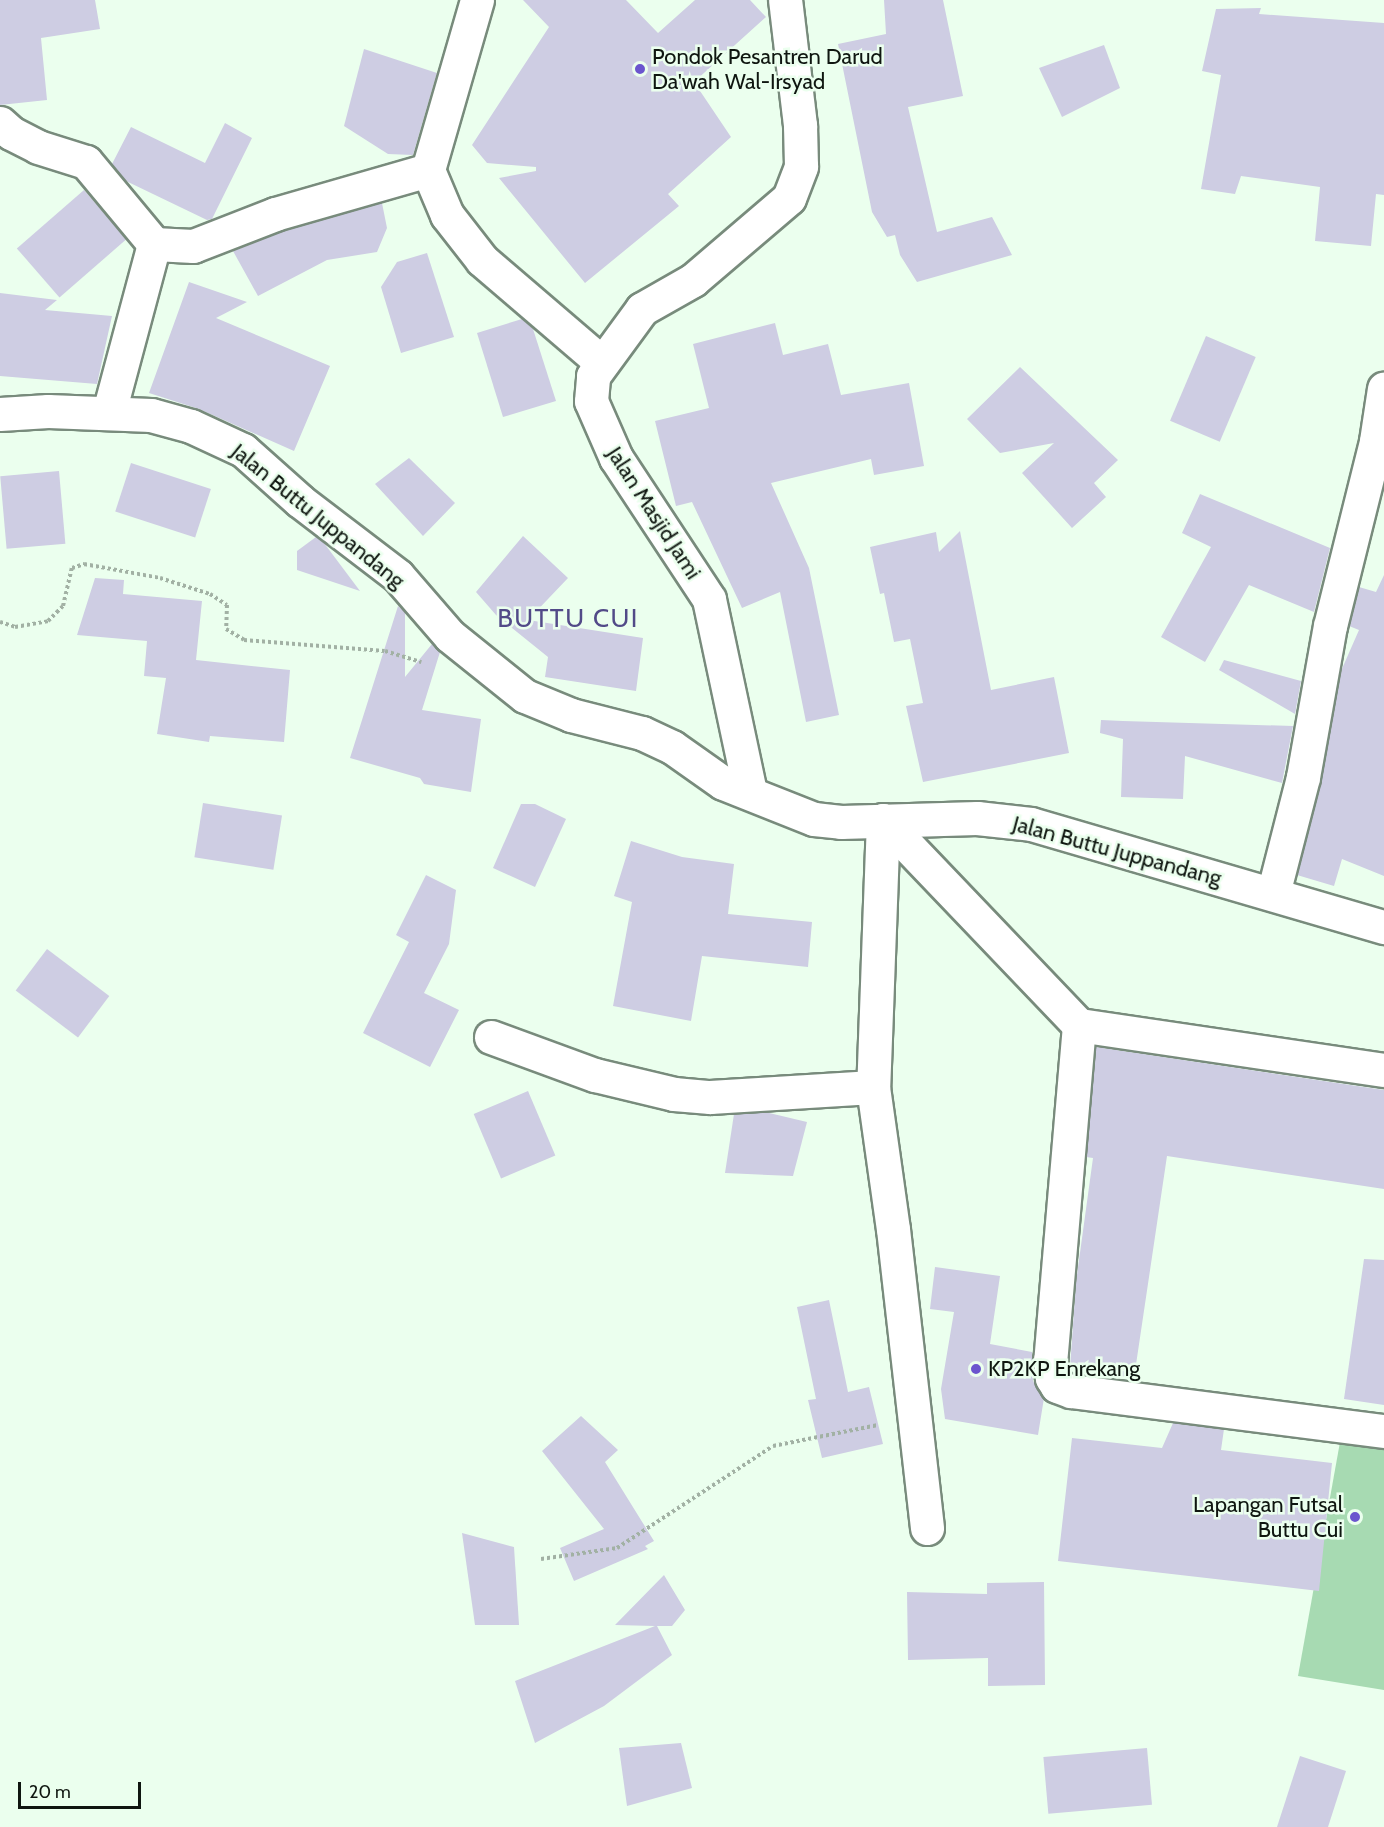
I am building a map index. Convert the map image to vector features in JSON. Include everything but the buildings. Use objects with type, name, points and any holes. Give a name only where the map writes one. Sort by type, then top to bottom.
[{"type":"street","points":[[477,0],[428,170],[447,215],[482,260],[602,363]]},
{"type":"street","name":"Jalan Masjid Jami","points":[[750,792],[709,599],[604,436],[591,401],[593,376],[642,309],[693,280],[789,198],[801,166],[800,125],[785,0]]},
{"type":"street","points":[[0,123],[38,147],[86,162],[153,244],[193,246],[275,214],[428,170]]},
{"type":"street","points":[[109,412],[153,244]]},
{"type":"street","points":[[1273,894],[1303,777],[1330,626],[1383,399]]},
{"type":"street","name":"Jalan Buttu Juppandang","points":[[0,414],[109,412],[151,415],[191,426],[243,450],[300,501],[398,576],[450,636],[525,696],[571,715],[642,733],[672,747],[723,783],[814,819],[977,818],[1031,824],[1384,927]]},
{"type":"street","points":[[883,820],[1079,1025],[1384,1070]]},
{"type":"street","points":[[883,820],[873,1087],[927,1528]]},
{"type":"street","points":[[1079,1025],[1050,1360],[1052,1378],[1057,1386],[1071,1391],[1384,1431]]},
{"type":"street","points":[[491,1038],[595,1075],[674,1094],[710,1097],[873,1087]]},
{"type":"path","points":[[0,622],[15,627],[48,621],[63,606],[72,568],[84,564],[160,578],[210,594],[227,605],[226,629],[244,640],[385,651],[427,664]]},
{"type":"path","points":[[541,1559],[617,1548],[773,1446],[914,1418]]},
{"type":"green space","name":"Lapangan Futsal Buttu Cui","points":[[1340,1442],[1384,1448],[1384,1690],[1298,1676]]},
{"type":"place","name":"Pondok Pesantren Darud Da'wah Wal-Irsyad","points":[[640,69]]},
{"type":"place","name":"KP2KP Enrekang","points":[[976,1369]]},
{"type":"place","name":"Lapangan Futsal Buttu Cui","points":[[1355,1517]]},
{"type":"district","name":"BUTTU CUI","points":[[568,619]]}]
